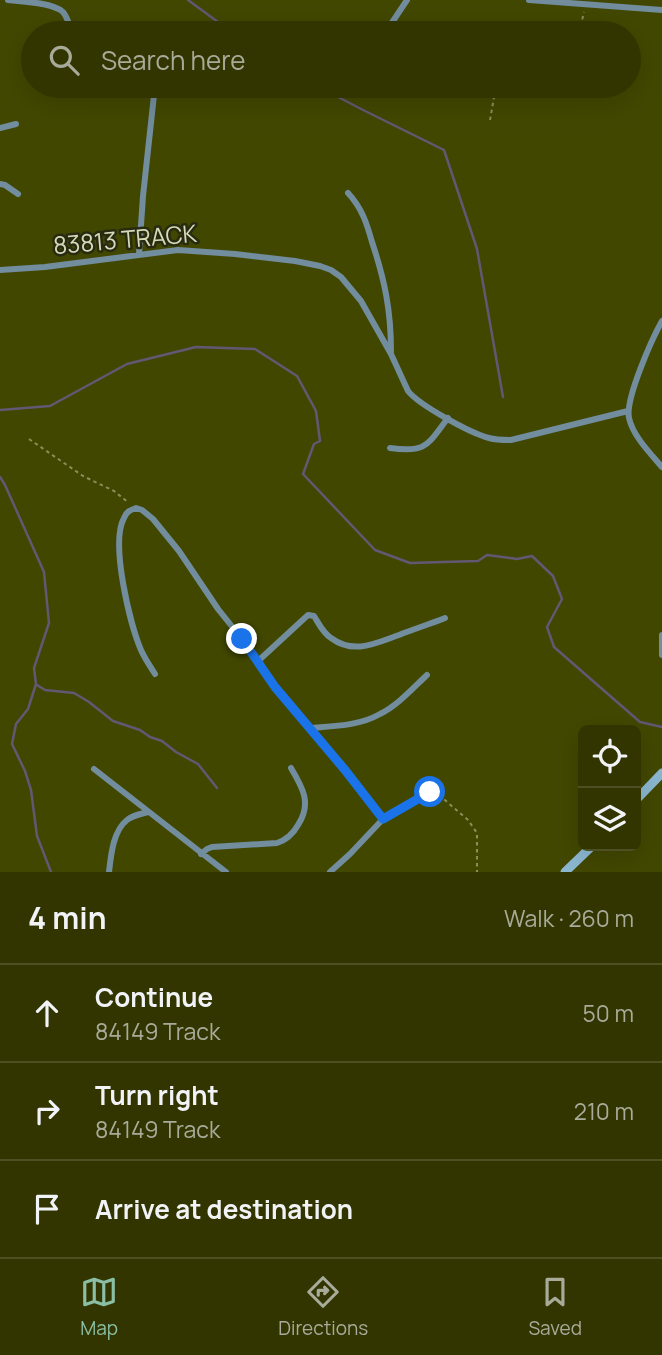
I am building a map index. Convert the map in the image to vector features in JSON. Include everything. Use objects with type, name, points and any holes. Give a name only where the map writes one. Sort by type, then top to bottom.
[{"type":"street","points":[[8,0],[60,10],[68,21]]},
{"type":"street","points":[[393,21],[407,0]]},
{"type":"street","points":[[529,0],[662,10]]},
{"type":"street","points":[[139,254],[154,98]]},
{"type":"street","points":[[0,128],[16,124]]},
{"type":"street","points":[[0,184],[18,194]]},
{"type":"street","points":[[348,193],[363,214],[383,277],[390,312],[391,354]]},
{"type":"street","name":"83813 TRACK","points":[[0,270],[178,250],[215,251],[320,266],[331,270],[347,282],[361,301],[412,397],[488,438],[510,440],[628,411]]},
{"type":"street","points":[[662,321],[634,388],[628,411],[637,434],[662,467]]},
{"type":"street","points":[[390,448],[421,448],[432,439],[448,418]]},
{"type":"street","points":[[155,674],[142,652],[134,629],[119,549],[119,530],[123,519],[128,512],[136,508],[153,519],[179,551],[275,687],[383,819]]},
{"type":"street","points":[[257,662],[308,615],[314,617],[333,640],[361,647],[377,645],[445,618]]},
{"type":"street","points":[[662,635],[662,655]]},
{"type":"street","points":[[310,728],[353,723],[379,715],[427,676]]},
{"type":"street","points":[[201,854],[212,847],[277,843],[290,835],[300,823],[305,811],[303,790],[291,768]]},
{"type":"street","points":[[94,769],[226,872]]},
{"type":"street","points":[[641,795],[662,773]]},
{"type":"street","points":[[330,872],[383,819],[433,790]]},
{"type":"street","points":[[109,872],[112,850],[123,824],[129,818],[148,811]]},
{"type":"street","points":[[565,872],[587,851]]},
{"type":"path","points":[[581,21],[584,3]]},
{"type":"path","points":[[490,120],[494,98]]},
{"type":"path","points":[[29,439],[75,471],[114,491],[136,508]]},
{"type":"path","points":[[433,790],[468,820],[477,833],[477,872]]},
{"type":"waterway","points":[[188,0],[217,21]]},
{"type":"waterway","points":[[340,98],[444,150],[477,249],[503,397]]},
{"type":"waterway","points":[[0,410],[50,406],[127,364],[196,347],[255,349],[297,376],[316,411],[320,441],[314,444],[303,474],[375,550],[410,563],[478,561],[487,555],[517,559],[532,556],[553,576],[562,599],[547,627],[554,647],[640,722],[662,727]]},
{"type":"waterway","points":[[0,477],[44,572],[49,623],[34,668],[36,684],[28,709],[16,724],[12,744],[31,790],[37,836],[51,872]]},
{"type":"waterway","points":[[37,685],[45,690],[74,693],[113,721],[162,741],[198,764],[217,788]]},
{"type":"route","points":[[242,639],[275,687],[383,819],[430,792]]}]
